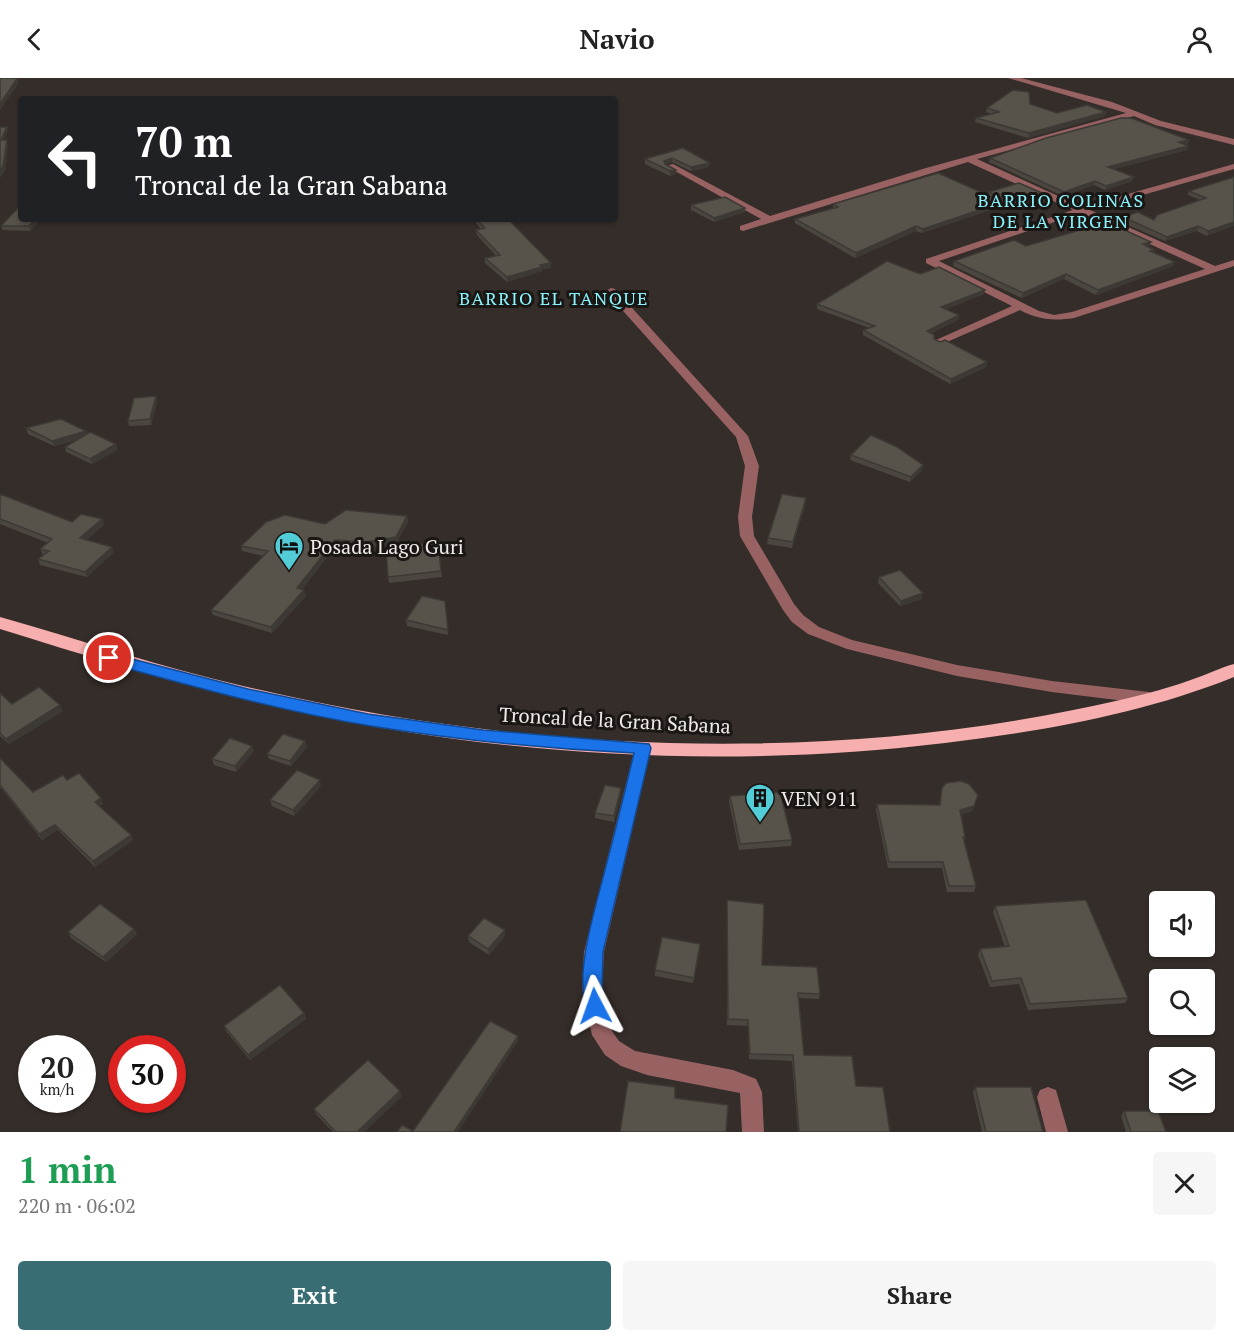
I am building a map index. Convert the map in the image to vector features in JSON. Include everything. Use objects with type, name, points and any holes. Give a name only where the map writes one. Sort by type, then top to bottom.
[{"type":"highway","name":"Troncal de la Gran Sabana","points":[[0,622],[128,664],[351,717],[450,733],[561,744],[643,748],[843,747],[896,743],[1035,723],[1149,698],[1210,681],[1234,670]]},
{"type":"street","points":[[1012,78],[1094,99],[1177,129],[1234,142]]},
{"type":"street","points":[[743,228],[969,159],[1133,114]]},
{"type":"street","points":[[969,159],[1215,270]]},
{"type":"street","points":[[670,166],[770,220]]},
{"type":"street","points":[[1233,166],[1081,210],[930,261],[1019,307],[1042,316],[1060,318],[1234,263]]},
{"type":"street","points":[[611,291],[742,436],[752,466],[750,494],[745,514],[747,536],[788,607],[805,625],[849,645],[996,679],[1062,690],[1149,698]]},
{"type":"street","points":[[940,342],[1019,307]]},
{"type":"street","points":[[643,748],[594,952],[592,989],[598,1022],[602,1035],[612,1048],[629,1059],[675,1071],[734,1080],[748,1086],[751,1092],[753,1132]]},
{"type":"street","points":[[1048,1097],[1058,1132]]},
{"type":"building","points":[[0,78],[17,78],[0,104]]},
{"type":"building","points":[[1013,90],[1029,92],[1030,104],[1057,113],[1087,105],[1106,112],[1029,133],[976,118],[999,112],[987,108]]},
{"type":"building","points":[[1121,118],[1131,118],[1189,140],[1179,142],[1188,146],[1108,167],[1134,177],[1106,186],[1095,181],[1064,192],[990,158],[1046,138]]},
{"type":"building","points":[[0,127],[7,127],[1,140],[7,140],[3,166],[0,171]]},
{"type":"building","points":[[683,148],[710,163],[691,167],[672,158],[664,161],[676,170],[670,171],[645,159]]},
{"type":"building","points":[[938,173],[1003,202],[923,229],[916,226],[856,253],[795,219],[838,207],[833,204]]},
{"type":"building","points":[[1234,177],[1234,222],[1208,231],[1198,226],[1167,237],[1123,217],[1138,212],[1154,220],[1157,215],[1206,198],[1189,191]]},
{"type":"building","points":[[1019,183],[1049,196],[1018,206],[989,192]]},
{"type":"building","points":[[725,197],[745,208],[714,218],[691,205]]},
{"type":"building","points":[[18,208],[18,222],[32,222],[29,226],[1,226]]},
{"type":"building","points":[[479,222],[511,222],[551,263],[507,277],[485,258],[500,255],[476,230],[485,228]]},
{"type":"building","points":[[1107,222],[1151,242],[1143,244],[1154,250],[1150,251],[1175,262],[1098,290],[1066,274],[1023,293],[954,261],[1014,240],[1026,246]]},
{"type":"building","points":[[887,261],[920,274],[939,267],[985,290],[941,307],[959,315],[927,331],[934,335],[934,339],[940,342],[945,340],[987,362],[951,379],[863,330],[875,326],[817,304]]},
{"type":"building","points":[[156,396],[150,419],[128,421],[134,398]]},
{"type":"building","points":[[61,419],[86,431],[52,441],[26,428]]},
{"type":"building","points":[[90,432],[116,444],[90,459],[65,447]]},
{"type":"building","points":[[871,435],[897,447],[923,465],[911,477],[851,455]]},
{"type":"building","points":[[0,494],[72,522],[81,514],[102,519],[80,538],[112,547],[85,572],[38,559],[49,551],[40,549],[52,539],[0,519]]},
{"type":"building","points":[[782,494],[806,498],[793,542],[768,538]]},
{"type":"building","points":[[346,510],[407,516],[396,537],[367,542],[335,540],[297,588],[304,590],[271,627],[211,610],[268,551],[241,546],[266,522],[285,515],[325,524]]},
{"type":"building","points":[[438,542],[441,571],[388,577],[386,548]]},
{"type":"building","points":[[900,570],[923,593],[901,601],[879,577]]},
{"type":"building","points":[[422,596],[445,601],[448,630],[406,620]]},
{"type":"building","points":[[39,687],[60,705],[6,739],[0,733],[0,693],[12,704]]},
{"type":"building","points":[[283,734],[305,741],[290,761],[267,754]]},
{"type":"building","points":[[230,738],[252,746],[235,766],[212,759]]},
{"type":"building","points":[[0,758],[33,792],[63,775],[67,780],[79,773],[101,798],[95,802],[131,835],[93,861],[55,825],[39,834],[0,785]]},
{"type":"building","points":[[297,770],[320,780],[293,810],[270,800]]},
{"type":"building","points":[[961,781],[969,784],[978,795],[974,806],[960,810],[965,837],[963,837],[976,886],[949,886],[943,862],[889,862],[877,804],[940,805],[942,788],[946,783]]},
{"type":"building","points":[[605,785],[621,788],[614,816],[595,813]]},
{"type":"building","name":"VEN 911","points":[[780,792],[792,840],[740,844],[730,796]]},
{"type":"building","points":[[727,900],[764,904],[762,965],[817,967],[820,994],[798,993],[804,1055],[852,1056],[856,1086],[883,1087],[890,1132],[799,1132],[793,1055],[750,1054],[748,1020],[728,1019]]},
{"type":"building","points":[[1086,900],[1128,998],[1030,1004],[1021,978],[992,981],[980,949],[1009,946],[995,906]]},
{"type":"building","points":[[100,904],[134,929],[103,957],[68,932]]},
{"type":"building","points":[[484,918],[505,930],[488,949],[468,936]]},
{"type":"building","points":[[662,937],[700,944],[694,978],[655,970]]},
{"type":"building","points":[[280,985],[304,1013],[248,1055],[224,1026]]},
{"type":"building","points":[[490,1021],[518,1036],[454,1132],[397,1132],[402,1125],[413,1131]]},
{"type":"building","points":[[368,1060],[400,1091],[357,1132],[336,1132],[314,1109]]},
{"type":"building","points":[[628,1081],[675,1087],[675,1098],[728,1105],[726,1132],[620,1132]]},
{"type":"building","points":[[975,1087],[1031,1087],[1043,1132],[986,1132]]},
{"type":"building","points":[[1124,1111],[1159,1113],[1166,1132],[1131,1132]]},
{"type":"place","name":"Posada Lago Guri","points":[[289,572]]},
{"type":"place","name":"VEN 911","points":[[760,824]]},
{"type":"district","name":"BARRIO COLINAS DE LA VIRGEN","points":[[1061,210]]},
{"type":"district","name":"BARRIO EL TANQUE","points":[[554,298]]},
{"type":"route","points":[[109,658],[248,694],[368,720],[450,733],[561,744],[643,748],[636,785],[594,952],[592,989],[595,1006]]}]
